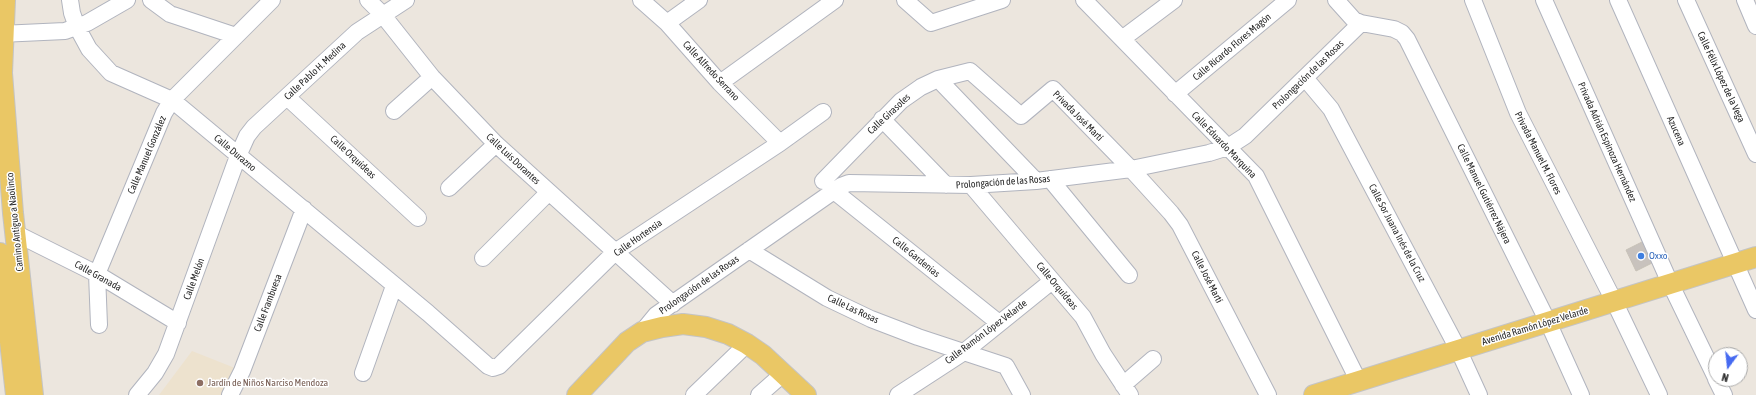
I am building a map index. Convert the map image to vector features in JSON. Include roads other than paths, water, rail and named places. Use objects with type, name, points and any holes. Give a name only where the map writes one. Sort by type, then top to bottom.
[{"type":"main road","name":"Camino Antiguo a Naolinco","points":[[5,0],[1,73],[6,213],[16,233],[14,359],[16,395]]},
{"type":"main road","name":"Camino Antiguo a Naolinco","points":[[0,253],[14,359],[33,395]]},
{"type":"main road","name":"Avenida Ramón López Velarde","points":[[1314,395],[1358,380],[1756,257]]},
{"type":"main road","points":[[577,395],[628,342],[642,332],[683,324],[699,326],[728,334],[746,344],[763,355],[806,395]]},
{"type":"street","name":"Calle Durazno","points":[[70,0],[72,13],[77,27],[89,49],[111,73],[172,100],[428,313],[488,366],[493,368]]},
{"type":"street","points":[[2,34],[53,32],[77,27],[87,23],[127,0]]},
{"type":"street","points":[[150,0],[170,14],[236,36]]},
{"type":"street","name":"Calle Manuel González","points":[[97,274],[157,128],[172,100],[272,0]]},
{"type":"street","name":"Calle Luis Dorantes","points":[[368,0],[382,14],[432,77],[496,144],[673,304]]},
{"type":"street","name":"Calle Pablo H. Medina","points":[[238,156],[242,146],[254,127],[352,36],[382,14],[406,0]]},
{"type":"street","name":"Calle Alfredo Serrano","points":[[641,0],[667,23],[720,83],[780,143]]},
{"type":"street","points":[[667,23],[699,0]]},
{"type":"street","points":[[720,83],[836,0]]},
{"type":"street","points":[[904,0],[931,23],[1002,0]]},
{"type":"street","name":"Calle Eduardo Marquina","points":[[1084,0],[1256,176],[1358,380]]},
{"type":"street","points":[[1122,39],[1174,0]]},
{"type":"street","name":"Calle Ricardo Flores Magón","points":[[1175,94],[1288,0]]},
{"type":"street","name":"Privada Manuel M. Flores","points":[[1473,0],[1518,113],[1614,301],[1659,395]]},
{"type":"street","name":"Privada Adrián Espinoza Hernández","points":[[1544,0],[1670,283],[1708,362]]},
{"type":"street","name":"Azucena","points":[[1618,0],[1756,310]]},
{"type":"street","name":"Calle Félix López de la Vega","points":[[1686,0],[1756,154]]},
{"type":"street","points":[[1745,0],[1756,26]]},
{"type":"street","points":[[1341,2],[1354,20],[1361,23]]},
{"type":"street","name":"Prolongación de las Rosas","points":[[642,332],[656,315],[749,250],[828,186],[841,186],[858,182],[972,185],[1043,180],[1131,169],[1209,153],[1228,147],[1245,136],[1361,23]]},
{"type":"street","name":"Calle Manuel Gutiérrez Nájera","points":[[1361,23],[1394,29],[1402,33],[1407,39],[1548,322],[1581,395]]},
{"type":"street","name":"Calle Girasoles","points":[[828,186],[882,118],[901,101],[921,87],[938,79],[970,71]]},
{"type":"street","name":"Privada José Martí","points":[[970,71],[1021,116],[1053,89],[1131,169]]},
{"type":"street","points":[[394,110],[432,77]]},
{"type":"street","name":"Calle Sor Juana Inés de la Cruz","points":[[1304,78],[1331,109],[1458,349],[1479,395]]},
{"type":"street","points":[[938,79],[1043,180],[1129,275]]},
{"type":"street","name":"Calle Orquídeas","points":[[287,97],[418,218]]},
{"type":"street","name":"Calle Hortensia","points":[[493,368],[499,366],[615,252],[780,143],[823,112]]},
{"type":"street","points":[[882,118],[946,185]]},
{"type":"street","points":[[449,188],[496,144]]},
{"type":"street","name":"Calle Melón","points":[[137,395],[155,373],[166,354],[238,156]]},
{"type":"street","name":"Calle José Martí","points":[[1131,169],[1180,225],[1268,395]]},
{"type":"street","name":"Calle Orquídeas","points":[[972,185],[1083,317],[1103,354],[1127,390]]},
{"type":"street","name":"Calle Gardenias","points":[[828,186],[999,323]]},
{"type":"street","points":[[483,258],[548,192]]},
{"type":"street","name":"Calle Frambuesa","points":[[230,395],[242,371],[304,209]]},
{"type":"street","name":"Calle Granada","points":[[16,233],[97,274],[178,323]]},
{"type":"street","name":"Calle Las Rosas","points":[[749,250],[820,294],[871,319],[1006,366],[1022,395]]},
{"type":"street","points":[[97,274],[99,325]]},
{"type":"street","name":"Calle Ramón López Velarde","points":[[898,395],[964,352],[1052,281]]},
{"type":"street","points":[[363,373],[394,286]]},
{"type":"street","points":[[694,395],[746,344]]},
{"type":"street","points":[[1127,390],[1153,359]]},
{"type":"street","points":[[759,395],[784,373]]},
{"type":"place","name":"Oxxo","points":[[1641,256]]},
{"type":"place","name":"Jardín de Niños Narciso Mendoza","points":[[200,383]]}]
